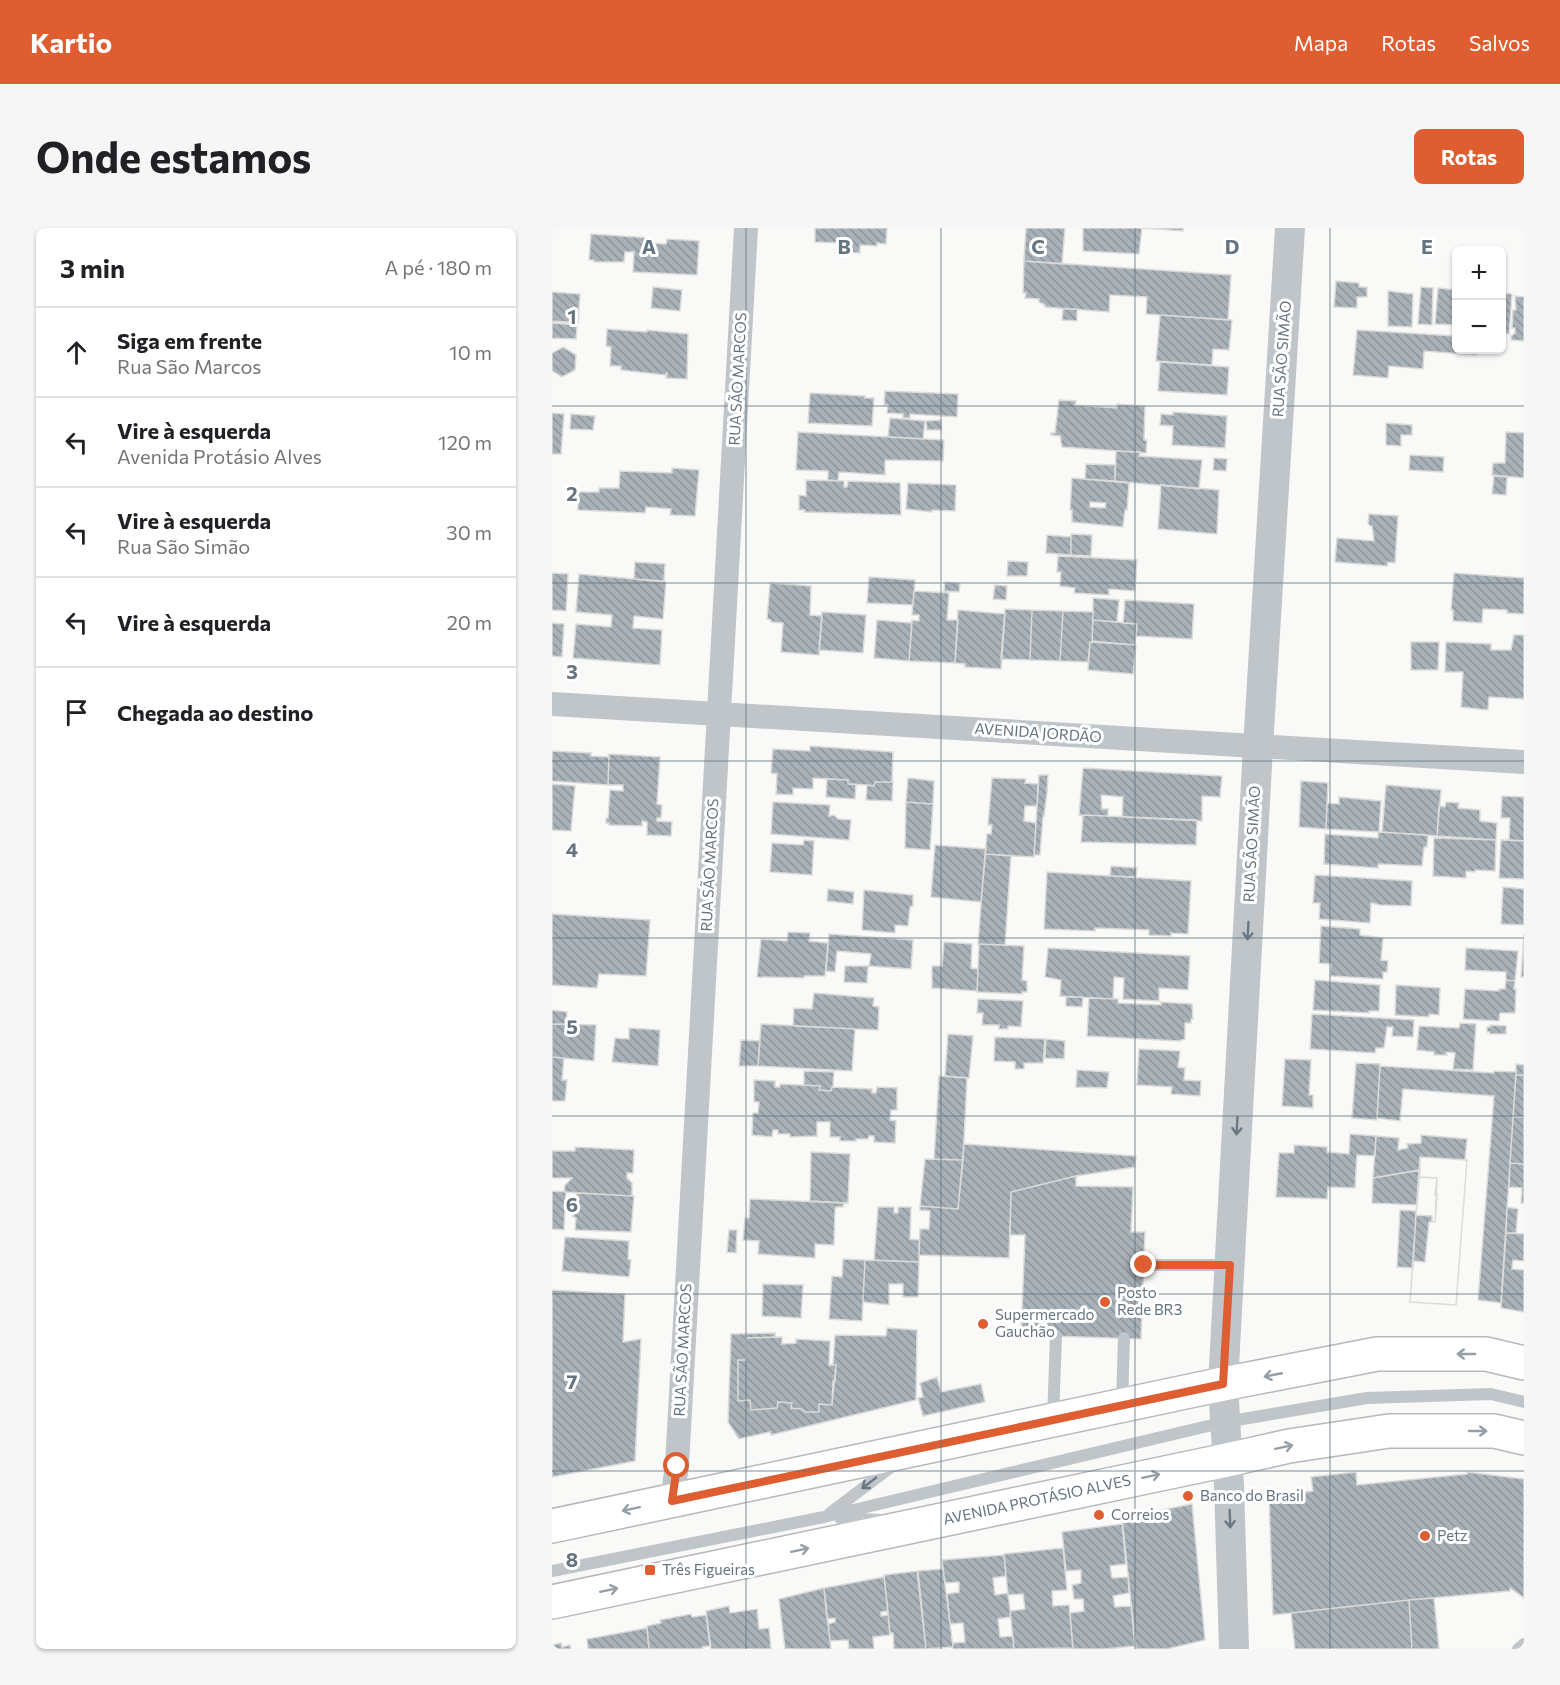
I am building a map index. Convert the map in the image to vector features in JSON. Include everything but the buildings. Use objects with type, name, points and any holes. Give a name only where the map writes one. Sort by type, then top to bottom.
[{"type":"main road","points":[[552,1526],[1223,1384],[1377,1354],[1486,1354],[1524,1363]]},
{"type":"main road","name":"AVENIDA PROTÁSIO ALVES","points":[[552,1602],[1289,1446],[1389,1431],[1494,1431],[1524,1438]]},
{"type":"street","name":"RUA SÃO MARCOS","points":[[672,1501],[677,1466],[746,228]]},
{"type":"street","name":"RUA SÃO SIMÃO","points":[[1234,1649],[1223,1384],[1258,747],[1290,228]]},
{"type":"street","name":"AVENIDA JORDÃO","points":[[552,704],[1524,762]]},
{"type":"lane","points":[[1144,1265],[1230,1265]]},
{"type":"lane","points":[[1053,1421],[1056,1336]]},
{"type":"lane","points":[[1122,1406],[1124,1338]]},
{"type":"lane","points":[[552,1571],[824,1517],[1225,1422],[1367,1398],[1491,1394],[1524,1402]]},
{"type":"lane","points":[[824,1517],[915,1450]]},
{"type":"lane","points":[[824,1517],[929,1522]]},
{"type":"lane","points":[[1518,1649],[1524,1644]]},
{"type":"place","name":"Posto Rede BR3","points":[[1105,1302]]},
{"type":"place","name":"Supermercado Gauchão","points":[[983,1324]]},
{"type":"place","name":"Banco do Brasil","points":[[1188,1496]]},
{"type":"place","name":"Correios","points":[[1099,1515]]},
{"type":"place","name":"Petz","points":[[1425,1536]]},
{"type":"place","name":"Três Figueiras","points":[[650,1570]]},
{"type":"route","points":[[677,1466],[672,1501],[1223,1384],[1230,1265],[1144,1265]]}]
